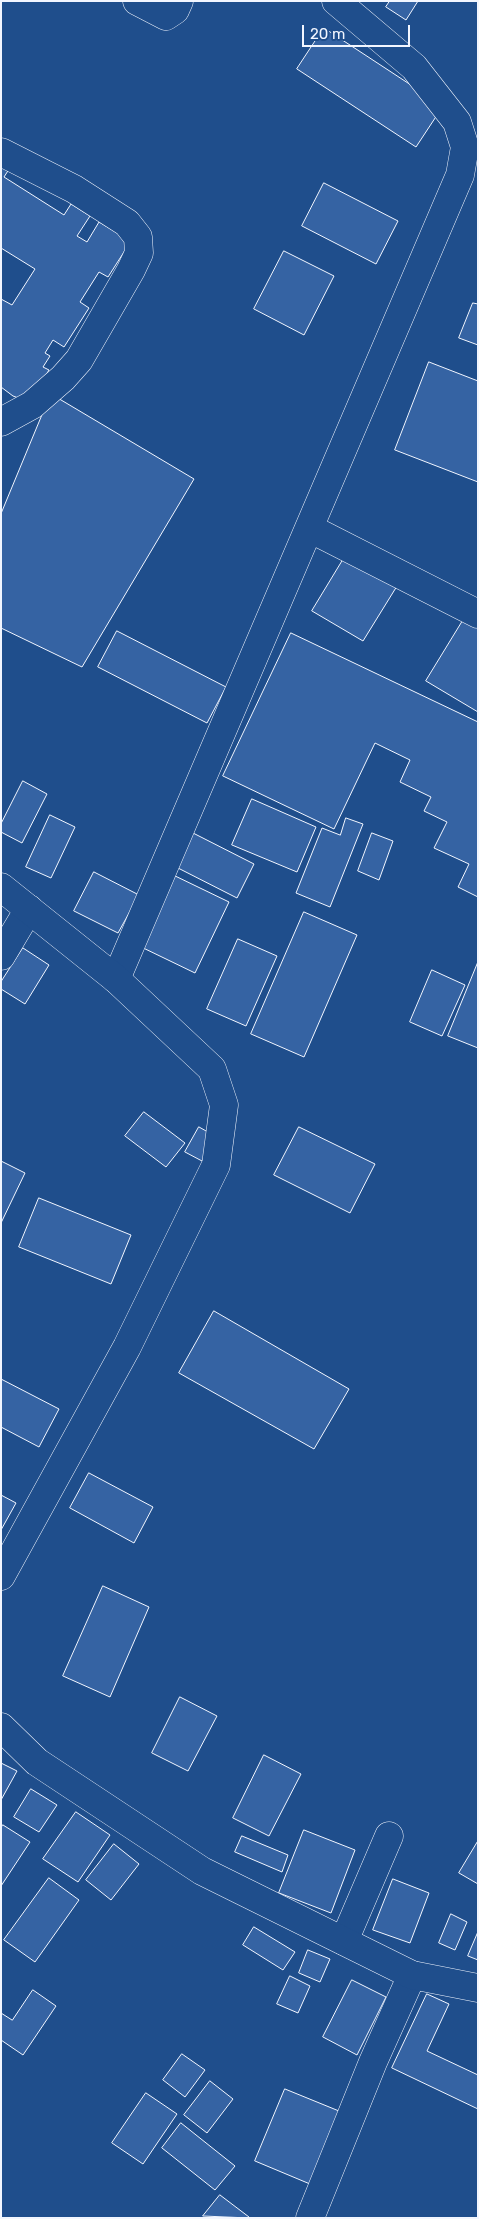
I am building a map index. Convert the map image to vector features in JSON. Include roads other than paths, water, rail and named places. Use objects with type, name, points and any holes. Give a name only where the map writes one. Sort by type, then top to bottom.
[{"type":"street","points":[[137,1],[166,16],[175,10],[179,1]]},
{"type":"street","points":[[116,979],[309,528],[469,173],[465,147],[457,122],[414,67],[336,1]]},
{"type":"street","points":[[1,152],[74,189],[126,223],[138,237],[139,253],[78,360],[63,378],[32,405],[1,422]]},
{"type":"street","points":[[309,528],[478,614]]},
{"type":"street","points":[[1,888],[116,979],[212,1068],[224,1105],[216,1165],[127,1347],[1,1576]]},
{"type":"street","points":[[1,956],[29,909]]},
{"type":"street","points":[[1,1727],[37,1762],[202,1871],[412,1975],[478,1988]]},
{"type":"street","points":[[344,1941],[389,1836]]},
{"type":"street","points":[[310,2218],[412,1975]]}]
